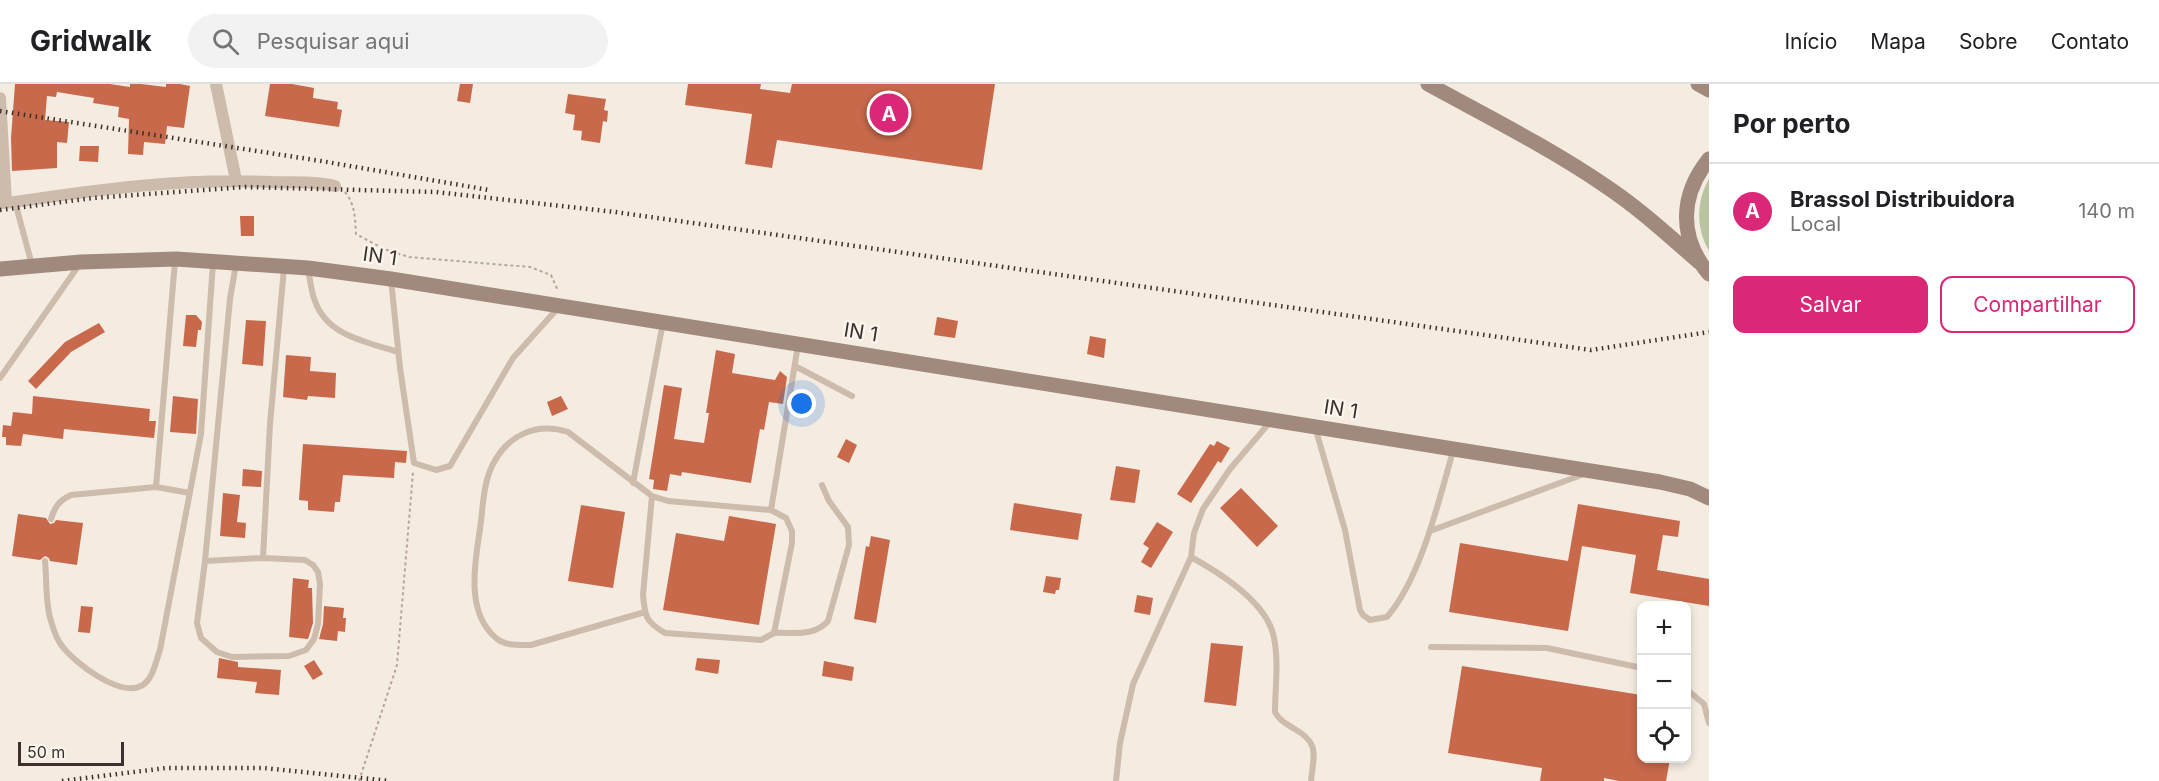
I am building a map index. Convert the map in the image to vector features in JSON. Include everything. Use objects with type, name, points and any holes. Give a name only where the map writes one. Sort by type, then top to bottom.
[{"type":"street","points":[[216,84],[236,180]]},
{"type":"street","points":[[1428,84],[1605,185],[1652,221],[1704,268]]},
{"type":"street","points":[[1698,84],[1709,90]]},
{"type":"street","points":[[0,98],[7,202],[107,188],[236,180],[335,186]]},
{"type":"street","points":[[1704,268],[1688,237],[1686,209],[1693,183],[1709,159]]},
{"type":"street","name":"IN 1","points":[[0,269],[81,262],[176,259],[308,268],[391,279],[1591,471],[1690,489],[1709,498]]},
{"type":"street","points":[[1690,489],[1709,489]]},
{"type":"lane","points":[[7,202],[32,265]]},
{"type":"lane","points":[[156,487],[176,259]]},
{"type":"lane","points":[[0,378],[81,262]]},
{"type":"lane","points":[[45,561],[50,620],[62,645],[89,671],[110,682],[126,687],[141,686],[149,678],[160,650],[201,435],[213,262]]},
{"type":"lane","points":[[205,561],[263,558],[305,561],[314,566],[318,572],[320,584],[318,624],[314,639],[306,650],[289,656],[232,657],[217,652],[201,638],[196,623],[205,561],[230,299],[236,264]]},
{"type":"lane","points":[[263,558],[270,424],[284,267]]},
{"type":"lane","points":[[308,268],[315,301],[325,320],[342,334],[398,352]]},
{"type":"lane","points":[[391,279],[398,352],[414,463],[436,470],[450,466],[513,358],[561,306]]},
{"type":"lane","points":[[633,483],[663,322]]},
{"type":"lane","points":[[771,510],[799,343]]},
{"type":"lane","points":[[795,366],[852,396]]},
{"type":"lane","points":[[1116,781],[1120,743],[1133,684],[1191,557],[1194,533],[1203,509],[1230,469],[1272,420]]},
{"type":"lane","points":[[1314,426],[1345,530],[1357,598],[1363,615],[1370,620],[1387,617],[1404,594],[1430,531],[1454,449]]},
{"type":"lane","points":[[645,612],[531,645],[511,645],[496,638],[484,624],[477,604],[474,571],[486,487],[492,466],[504,447],[520,435],[537,428],[554,427],[568,432],[652,496],[668,501],[771,510],[786,519],[792,531],[792,537],[774,633]]},
{"type":"lane","points":[[1430,531],[1591,471]]},
{"type":"lane","points":[[652,496],[643,595],[645,612],[651,625],[665,633],[761,640],[774,633],[813,632],[821,629],[828,621],[849,545],[848,527],[829,501],[822,485]]},
{"type":"lane","points":[[51,519],[55,507],[61,500],[71,495],[156,487],[190,493]]},
{"type":"lane","points":[[1191,557],[1225,578],[1244,594],[1262,610],[1270,624],[1276,657],[1275,712],[1278,718],[1306,735],[1312,742],[1314,749],[1311,781]]},
{"type":"lane","points":[[1431,647],[1547,648],[1637,667]]},
{"type":"lane","points":[[1691,693],[1704,704],[1709,723]]},
{"type":"path","points":[[335,186],[344,190],[351,199],[355,214],[356,234],[384,249],[409,257],[530,267],[551,275],[562,302],[561,306]]},
{"type":"path","points":[[359,781],[397,665],[414,463]]},
{"type":"green space","points":[[1709,179],[1709,251],[1702,234],[1699,215],[1702,196]]},
{"type":"building","points":[[15,84],[110,84],[130,87],[130,84],[141,84],[166,87],[166,84],[180,84],[190,86],[184,128],[167,126],[165,144],[144,142],[143,155],[128,154],[129,119],[118,117],[119,107],[93,103],[94,98],[57,92],[56,97],[47,96],[45,120],[69,122],[67,143],[57,142],[57,168],[12,171],[11,138]]},
{"type":"building","points":[[270,84],[292,84],[314,88],[313,98],[338,102],[337,109],[342,110],[339,127],[265,116]]},
{"type":"building","points":[[460,84],[473,84],[470,103],[457,101]]},
{"type":"building","points":[[688,84],[761,84],[760,89],[790,93],[792,84],[995,84],[982,170],[777,140],[772,168],[745,164],[752,114],[685,105]]},
{"type":"building","points":[[568,94],[606,99],[604,110],[608,111],[607,122],[603,121],[600,143],[581,140],[582,131],[573,130],[575,115],[565,113]]},
{"type":"building","points":[[80,146],[99,146],[98,162],[79,161]]},
{"type":"building","points":[[240,216],[254,216],[254,236],[241,236]]},
{"type":"building","points":[[186,315],[196,315],[202,322],[201,330],[198,330],[196,347],[183,346]]},
{"type":"building","points":[[937,317],[958,321],[955,338],[934,335]]},
{"type":"building","points":[[246,320],[266,321],[263,366],[242,364]]},
{"type":"building","points":[[99,323],[105,332],[71,352],[36,389],[28,381],[65,342]]},
{"type":"building","points":[[1090,336],[1106,339],[1104,358],[1087,354]]},
{"type":"building","points":[[716,350],[735,354],[732,373],[775,380],[780,371],[787,377],[783,404],[769,402],[764,430],[760,429],[751,483],[682,472],[681,476],[670,474],[667,491],[653,489],[654,480],[649,479],[664,385],[682,388],[674,439],[704,443],[709,413],[706,413]]},
{"type":"building","points":[[286,355],[311,357],[310,371],[336,373],[335,398],[308,396],[307,400],[283,397]]},
{"type":"building","points":[[33,396],[150,409],[149,421],[156,421],[154,438],[64,429],[63,439],[23,434],[21,446],[6,445],[6,437],[2,437],[3,425],[11,426],[13,412],[32,414]]},
{"type":"building","points":[[173,396],[198,399],[196,434],[170,432]]},
{"type":"building","points":[[561,396],[568,409],[552,416],[547,402]]},
{"type":"building","points":[[846,439],[857,445],[849,463],[837,457]]},
{"type":"building","points":[[1217,441],[1230,448],[1221,463],[1218,461],[1191,503],[1177,494],[1210,444],[1214,446]]},
{"type":"building","points":[[303,444],[407,451],[406,463],[395,462],[394,478],[343,475],[340,502],[335,502],[334,512],[308,510],[308,501],[299,500]]},
{"type":"building","points":[[1116,466],[1140,470],[1135,503],[1110,500]]},
{"type":"building","points":[[243,469],[262,471],[261,487],[242,486]]},
{"type":"building","points":[[1241,488],[1278,526],[1257,547],[1220,508]]},
{"type":"building","points":[[223,493],[240,495],[237,522],[246,523],[245,538],[220,536]]},
{"type":"building","points":[[1014,503],[1082,514],[1078,540],[1010,530]]},
{"type":"building","points":[[1578,504],[1680,521],[1678,537],[1663,535],[1657,570],[1709,579],[1709,606],[1691,603],[1691,601],[1630,593],[1636,555],[1582,546],[1568,631],[1449,612],[1460,543],[1568,561]]},
{"type":"building","points":[[581,505],[625,512],[613,588],[568,581]]},
{"type":"building","points":[[18,514],[46,518],[50,524],[56,520],[83,523],[77,565],[50,561],[45,556],[40,560],[12,556]]},
{"type":"building","points":[[729,516],[776,524],[759,625],[663,610],[676,533],[724,541]]},
{"type":"building","points":[[1157,522],[1173,532],[1151,568],[1141,562],[1149,548],[1143,544]]},
{"type":"building","points":[[871,536],[890,540],[876,623],[854,619],[866,546],[869,547]]},
{"type":"building","points":[[1046,576],[1061,578],[1059,590],[1056,590],[1055,594],[1043,592]]},
{"type":"building","points":[[293,578],[309,580],[308,588],[312,588],[313,623],[308,639],[289,637]]},
{"type":"building","points":[[1137,595],[1153,598],[1150,615],[1134,612]]},
{"type":"building","points":[[81,606],[93,607],[90,633],[78,632]]},
{"type":"building","points":[[324,606],[344,608],[345,632],[338,631],[337,641],[319,639]]},
{"type":"building","points":[[1211,643],[1243,646],[1236,706],[1204,702]]},
{"type":"building","points":[[219,658],[238,662],[238,667],[281,670],[279,695],[255,693],[257,682],[217,678]]},
{"type":"building","points":[[697,658],[720,660],[718,674],[695,670]]},
{"type":"building","points":[[314,660],[323,674],[313,680],[304,666]]},
{"type":"building","points":[[824,661],[854,667],[852,681],[822,676]]},
{"type":"building","points":[[1462,666],[1637,694],[1637,763],[1669,763],[1666,781],[1619,781],[1604,778],[1604,781],[1540,781],[1542,768],[1448,753]]},
{"type":"railway","points":[[0,111],[321,161],[489,190]]},
{"type":"railway","points":[[0,210],[93,198],[245,187],[436,192],[615,212],[1591,350],[1709,332]]},
{"type":"railway","points":[[62,781],[166,768],[264,768],[390,781]]},
{"type":"place","name":"Brassol Distribuidora","points":[[889,113]]}]
